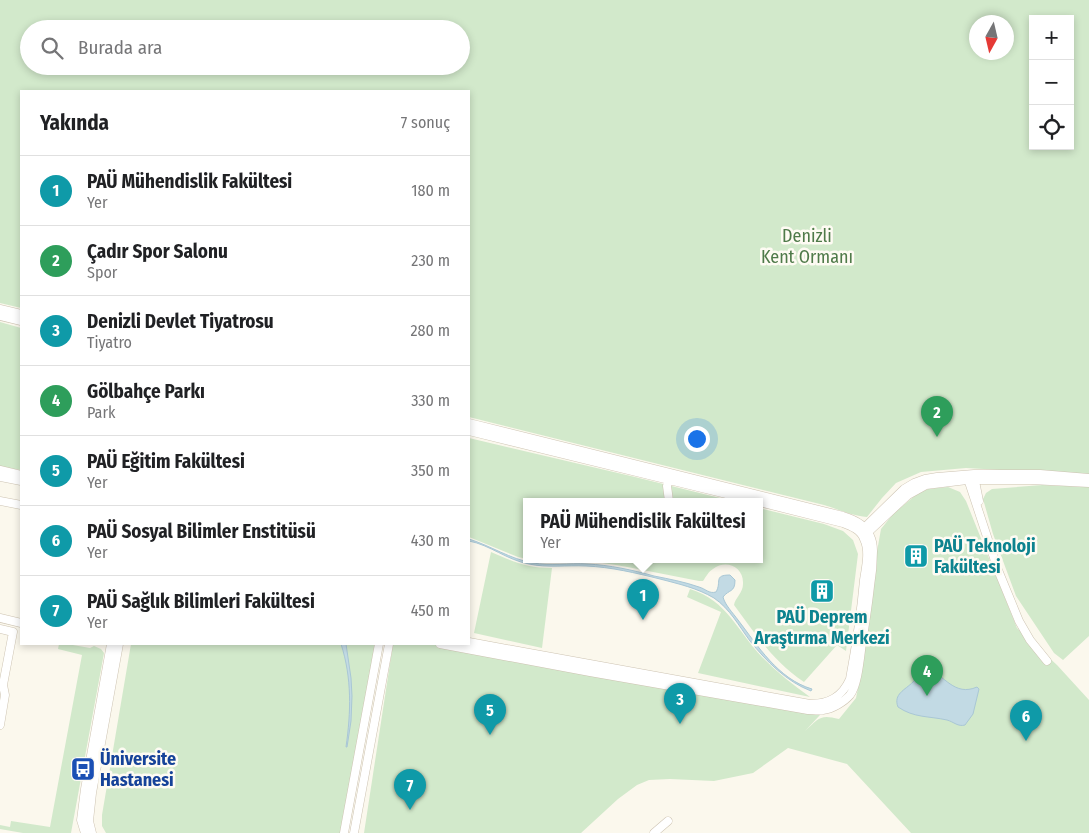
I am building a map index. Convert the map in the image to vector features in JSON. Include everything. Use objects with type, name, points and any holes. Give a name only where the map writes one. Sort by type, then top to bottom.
[{"type":"street","points":[[0,309],[20,314]]},
{"type":"street","points":[[0,316],[20,321]]},
{"type":"street","points":[[470,423],[843,516],[852,519],[864,532]]},
{"type":"street","points":[[470,431],[743,498]]},
{"type":"street","points":[[0,470],[20,474]]},
{"type":"street","points":[[864,532],[897,504],[926,485],[970,477],[1040,474],[1089,478]]},
{"type":"street","points":[[0,477],[20,481]]},
{"type":"street","points":[[970,477],[1002,568],[1024,621],[1043,651],[1047,661],[1030,640],[1019,620],[998,570],[970,477]]},
{"type":"street","points":[[970,477],[1089,483]]},
{"type":"street","points":[[669,480],[667,486],[669,498]]},
{"type":"street","points":[[0,501],[20,505]]},
{"type":"street","points":[[470,642],[592,664],[808,710],[823,711],[835,706],[850,695],[854,687],[859,665],[872,570],[873,549],[870,536],[843,523],[763,503]]},
{"type":"street","points":[[0,618],[20,623]]},
{"type":"street","points":[[0,630],[13,632],[2,687],[5,694],[0,725]]},
{"type":"street","points":[[85,833],[81,820],[85,789],[111,645]]},
{"type":"street","points":[[92,833],[89,821],[92,793],[119,645]]},
{"type":"street","points":[[344,833],[379,645]]},
{"type":"street","points":[[354,833],[389,645]]},
{"type":"street","points":[[445,645],[590,672],[657,679]]},
{"type":"street","points":[[654,833],[668,821]]},
{"type":"green space","name":"Denizli Kent Ormanı","points":[[0,0],[1089,0],[1089,475],[966,468],[921,472],[896,483],[867,517],[470,417],[470,90],[20,90],[20,308],[0,303]]},
{"type":"green space","points":[[0,322],[20,328],[20,470],[0,467]]},
{"type":"green space","points":[[470,438],[720,498],[523,498],[523,558],[470,537]]},
{"type":"green space","points":[[1042,485],[1089,487],[1089,636],[1063,660],[1054,653],[1016,596],[993,534],[983,499],[986,493],[992,489]]},
{"type":"green space","points":[[948,487],[960,492],[966,501],[1017,628],[1057,665],[1089,700],[1089,833],[911,833],[847,764],[788,748],[753,773],[714,781],[649,780],[637,785],[618,799],[581,833],[364,833],[393,645],[447,645],[820,715],[805,731],[820,718],[839,719],[856,698],[862,668],[881,529],[893,514],[917,494],[928,489]]},
{"type":"green space","points":[[763,509],[824,524],[843,531],[853,540],[858,554],[846,651],[837,645],[804,682],[774,656],[734,605],[742,590],[743,578],[741,573],[733,566],[718,566],[703,581],[600,563],[763,563]]},
{"type":"green space","points":[[491,552],[521,564],[552,568],[542,648],[474,633]]},
{"type":"green space","points":[[690,589],[703,594],[723,609],[762,657],[810,697],[698,673],[721,612],[687,597]]},
{"type":"green space","points":[[59,645],[90,648],[94,646],[101,649],[104,653],[71,833],[23,833],[0,829],[0,825],[10,827],[11,821],[50,827],[82,655],[58,649]]},
{"type":"green space","points":[[131,645],[375,645],[340,833],[106,833],[102,826],[102,815]]},
{"type":"water","points":[[470,539],[523,561],[523,562],[513,559],[470,541]]},
{"type":"water","points":[[525,563],[587,564],[612,567],[683,582],[711,592],[716,592],[721,576],[730,575],[735,580],[734,587],[723,597],[729,609],[761,651],[779,670],[789,678],[812,689],[811,691],[802,687],[794,682],[778,670],[756,649],[725,607],[714,598],[701,592],[660,579],[614,569]]},
{"type":"water","points":[[341,645],[346,645],[351,678],[351,721],[347,747],[350,695],[345,657]]},
{"type":"water","points":[[926,668],[956,687],[969,689],[977,687],[979,689],[973,714],[965,725],[916,715],[898,707],[898,695]]},
{"type":"place","name":"Çadır Spor Salonu","points":[[937,437]]},
{"type":"place","name":"PAÜ Teknoloji Fakültesi","points":[[916,556]]},
{"type":"place","name":"PAÜ Deprem Araştırma Merkezi","points":[[822,591]]},
{"type":"place","name":"PAÜ Mühendislik Fakültesi","points":[[643,620]]},
{"type":"place","name":"Gölbahçe Parkı","points":[[927,696]]},
{"type":"place","name":"Denizli Devlet Tiyatrosu","points":[[680,724]]},
{"type":"place","name":"PAÜ Eğitim Fakültesi","points":[[490,735]]},
{"type":"place","name":"PAÜ Sosyal Bilimler Enstitüsü","points":[[1026,741]]},
{"type":"place","name":"Üniversite Hastanesi","points":[[83,769]]},
{"type":"place","name":"PAÜ Sağlık Bilimleri Fakültesi","points":[[410,810]]}]
